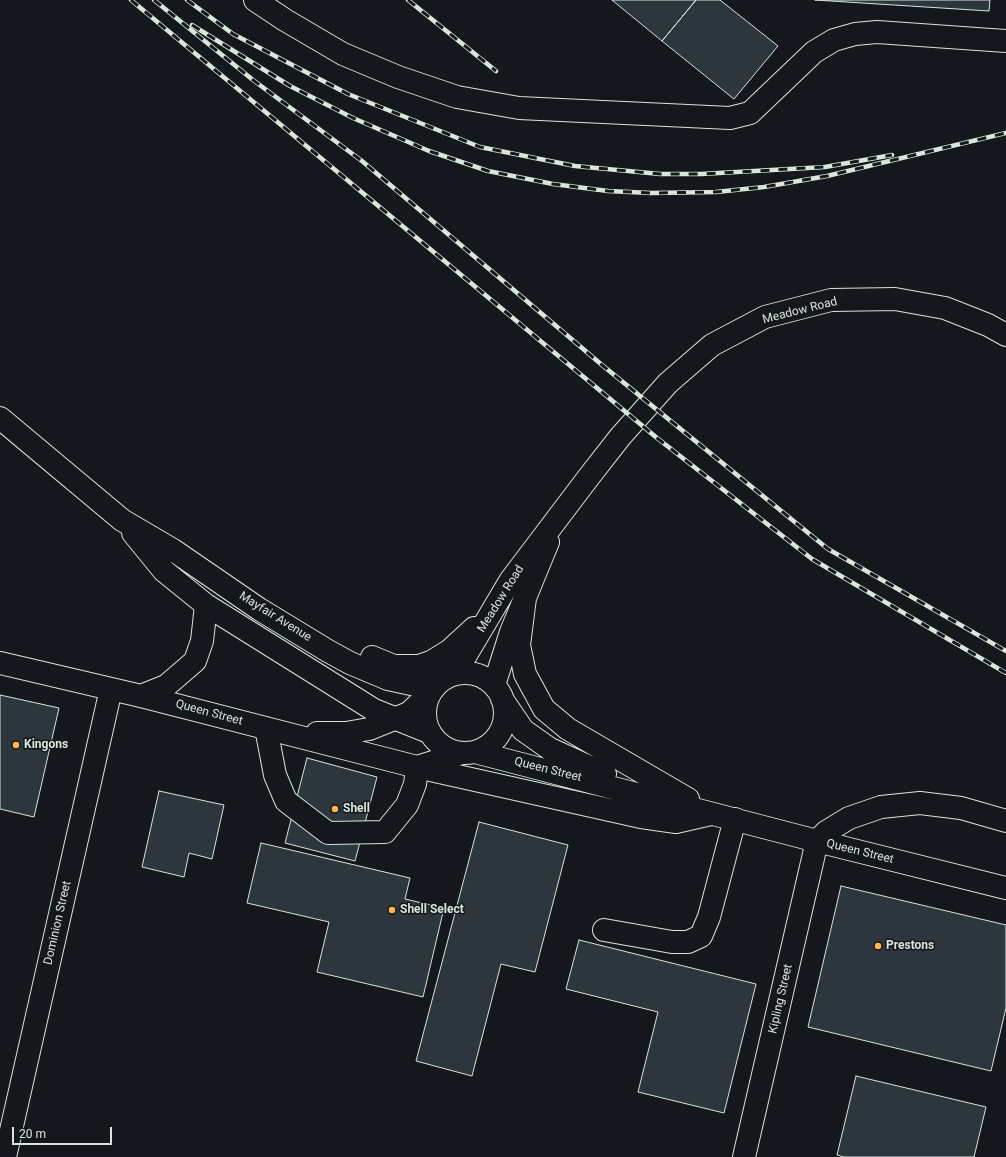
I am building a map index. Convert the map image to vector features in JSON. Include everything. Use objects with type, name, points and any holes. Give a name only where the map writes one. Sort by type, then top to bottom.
[{"type":"main road","points":[[255,0],[285,20],[343,54],[398,77],[457,97],[519,108],[730,118],[750,113],[814,52],[834,40],[855,34],[877,32],[1006,41]]},
{"type":"main road","name":"Meadow Road","points":[[271,729],[346,733],[370,729],[396,720],[409,713],[459,667],[493,609],[532,551],[555,524],[620,437],[668,383],[712,345],[765,317],[831,300],[895,299],[945,308],[988,325],[1006,336]]},
{"type":"main road","name":"Mayfair Avenue","points":[[0,418],[122,520],[173,550],[259,609],[350,663],[388,679],[411,684],[440,683]]},
{"type":"main road","name":"Mayfair Avenue","points":[[122,520],[164,571],[206,605],[374,710],[429,732]]},
{"type":"main road","name":"Meadow Road","points":[[499,694],[494,682],[525,598],[555,524]]},
{"type":"main road","points":[[525,598],[519,645],[525,674],[544,709],[568,730],[714,813]]},
{"type":"main road","points":[[141,696],[166,686],[185,672],[195,661],[202,641],[206,605]]},
{"type":"main road","points":[[259,609],[394,666],[419,666],[431,662],[449,651],[493,609]]},
{"type":"main road","name":"Queen Street","points":[[0,663],[141,696],[417,767],[641,817],[676,822],[714,813]]},
{"type":"main road","points":[[271,729],[276,776],[286,802],[328,833],[386,832],[407,805],[415,784],[417,767],[468,753],[487,747],[496,738],[503,726],[505,712],[499,694],[479,676],[465,673],[440,683],[425,706],[425,720],[429,732],[438,743],[448,750],[468,753]]},
{"type":"main road","name":"Dominion Street","points":[[6,1157],[110,689]]},
{"type":"main road","name":"Queen Street","points":[[499,694],[523,730],[550,749],[639,788],[735,820],[1006,888]]},
{"type":"main road","name":"Queen Street","points":[[468,753],[714,813]]},
{"type":"main road","points":[[817,841],[826,832],[849,818],[881,807],[920,803],[961,808],[1006,821]]},
{"type":"main road","points":[[604,930],[672,942],[688,942],[701,936],[709,917],[735,820]]},
{"type":"main road","name":"Kipling Street","points":[[744,1157],[817,841]]},
{"type":"building","points":[[612,0],[696,0],[662,41]]},
{"type":"building","points":[[696,0],[720,0],[778,46],[734,99],[662,41]]},
{"type":"building","points":[[815,0],[990,0],[989,11]]},
{"type":"building","points":[[0,695],[59,708],[34,817],[0,809]]},
{"type":"building","points":[[307,758],[377,777],[355,861],[285,843]]},
{"type":"building","points":[[159,791],[224,805],[212,859],[189,853],[184,877],[142,867]]},
{"type":"building","points":[[479,822],[568,845],[535,972],[501,964],[472,1076],[416,1061]]},
{"type":"building","points":[[261,843],[410,878],[405,899],[444,908],[423,997],[317,972],[329,922],[247,903]]},
{"type":"building","points":[[841,886],[1006,925],[1006,1008],[991,1071],[808,1027]]},
{"type":"building","points":[[579,940],[756,984],[724,1113],[638,1092],[658,1012],[566,989]]},
{"type":"building","points":[[856,1076],[986,1107],[974,1157],[844,1157],[837,1155]]},
{"type":"railway","points":[[131,0],[657,438],[812,559],[1006,673]]},
{"type":"railway","points":[[154,0],[253,80],[362,161],[602,365],[828,549],[1006,651]]},
{"type":"railway","points":[[187,0],[233,34],[348,94],[480,147],[575,166],[660,174],[701,174],[825,167],[892,155]]},
{"type":"railway","points":[[408,0],[496,71]]},
{"type":"railway","points":[[192,25],[290,86],[353,118],[429,151],[488,171],[553,184],[608,191],[651,193],[716,192],[764,187],[827,176],[1006,133]]},
{"type":"place","name":"Kingons","points":[[16,745]]},
{"type":"place","name":"Shell","points":[[335,809]]},
{"type":"place","name":"Shell Select","points":[[392,910]]},
{"type":"place","name":"Prestons","points":[[878,946]]}]
